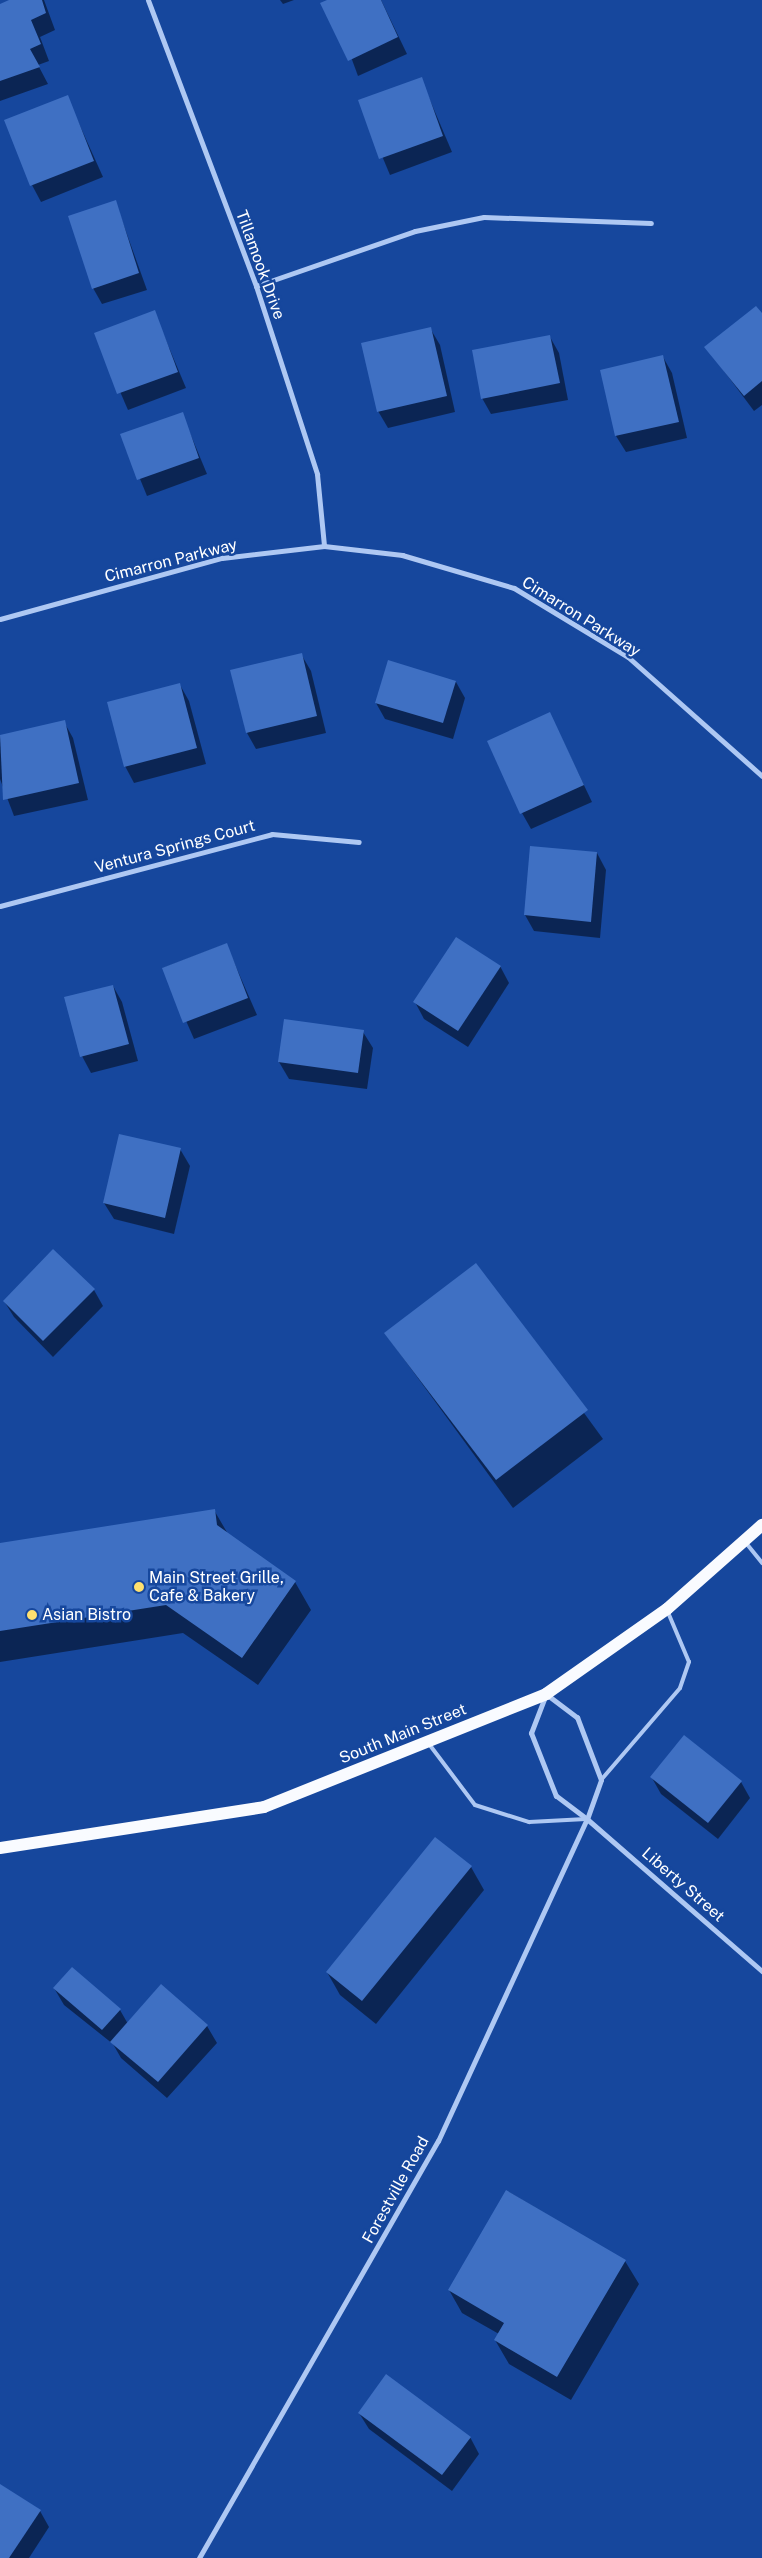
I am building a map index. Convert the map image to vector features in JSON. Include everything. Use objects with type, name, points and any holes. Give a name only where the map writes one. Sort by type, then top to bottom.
[{"type":"main road","name":"South Main Street","points":[[0,1848],[264,1807],[546,1694],[667,1609],[762,1525]]},
{"type":"street","name":"Tillamook Drive","points":[[148,0],[256,286],[317,474],[324,546]]},
{"type":"street","points":[[256,286],[415,231],[484,217],[651,223]]},
{"type":"street","name":"Cimarron Parkway","points":[[0,619],[222,558],[324,546],[402,555],[514,588],[628,657],[762,776]]},
{"type":"street","name":"Ventura Springs Court","points":[[0,906],[272,834],[359,842]]},
{"type":"street","points":[[587,1819],[556,1796],[531,1733],[546,1694],[577,1716],[601,1780]]},
{"type":"street","name":"Forestville Road","points":[[198,2558],[438,2141],[587,1819],[601,1780]]},
{"type":"street","name":"Liberty Street","points":[[587,1819],[762,1971]]},
{"type":"lane","points":[[744,1541],[762,1563]]},
{"type":"lane","points":[[601,1780],[680,1688],[689,1662],[667,1609]]},
{"type":"lane","points":[[428,1742],[476,1804],[529,1822],[587,1819]]},
{"type":"building","points":[[9,0],[42,0],[46,13],[31,20],[41,44],[30,49],[40,67],[0,81],[0,4]]},
{"type":"building","points":[[327,0],[381,0],[398,37],[348,61],[320,3]]},
{"type":"building","points":[[422,77],[443,136],[379,159],[358,100]]},
{"type":"building","points":[[68,95],[94,161],[30,186],[4,120]]},
{"type":"building","points":[[116,200],[139,273],[92,289],[68,216]]},
{"type":"building","points":[[756,306],[762,313],[762,381],[744,396],[704,347]]},
{"type":"building","points":[[155,310],[178,372],[117,394],[94,333]]},
{"type":"building","points":[[431,327],[447,396],[377,412],[361,343]]},
{"type":"building","points":[[550,335],[560,383],[481,399],[472,350]]},
{"type":"building","points":[[663,355],[679,422],[615,436],[600,370]]},
{"type":"building","points":[[183,412],[199,458],[137,480],[120,434]]},
{"type":"building","points":[[302,653],[317,716],[246,733],[230,670]]},
{"type":"building","points":[[388,660],[456,681],[443,723],[375,703]]},
{"type":"building","points":[[180,683],[197,748],[124,767],[107,702]]},
{"type":"building","points":[[550,712],[584,785],[520,814],[487,741]]},
{"type":"building","points":[[65,720],[79,783],[3,800],[0,735]]},
{"type":"building","points":[[530,846],[597,852],[591,922],[524,915]]},
{"type":"building","points":[[456,937],[501,966],[458,1031],[413,1002]]},
{"type":"building","points":[[227,943],[248,998],[183,1023],[162,968]]},
{"type":"building","points":[[113,985],[129,1044],[80,1057],[64,997]]},
{"type":"building","points":[[284,1019],[364,1030],[358,1073],[278,1062]]},
{"type":"building","points":[[119,1134],[181,1148],[165,1218],[103,1203]]},
{"type":"building","points":[[53,1249],[95,1289],[43,1341],[3,1301]]},
{"type":"building","points":[[476,1263],[588,1410],[496,1480],[384,1333]]},
{"type":"building","points":[[215,1509],[217,1525],[296,1581],[242,1658],[166,1605],[0,1631],[0,1543]]},
{"type":"building","points":[[684,1735],[742,1781],[708,1823],[650,1777]]},
{"type":"building","points":[[435,1837],[472,1866],[362,2001],[326,1972]]},
{"type":"building","points":[[72,1967],[121,2009],[102,2030],[53,1988]]},
{"type":"building","points":[[161,1984],[208,2025],[158,2082],[110,2042]]},
{"type":"building","points":[[506,2190],[626,2260],[557,2377],[494,2340],[504,2323],[448,2290]]},
{"type":"building","points":[[386,2374],[471,2437],[442,2475],[358,2413]]},
{"type":"building","points":[[0,2484],[41,2510],[9,2558],[0,2558]]},
{"type":"place","name":"Main Street Grille, Cafe & Bakery","points":[[139,1587]]},
{"type":"place","name":"Asian Bistro","points":[[32,1615]]}]
